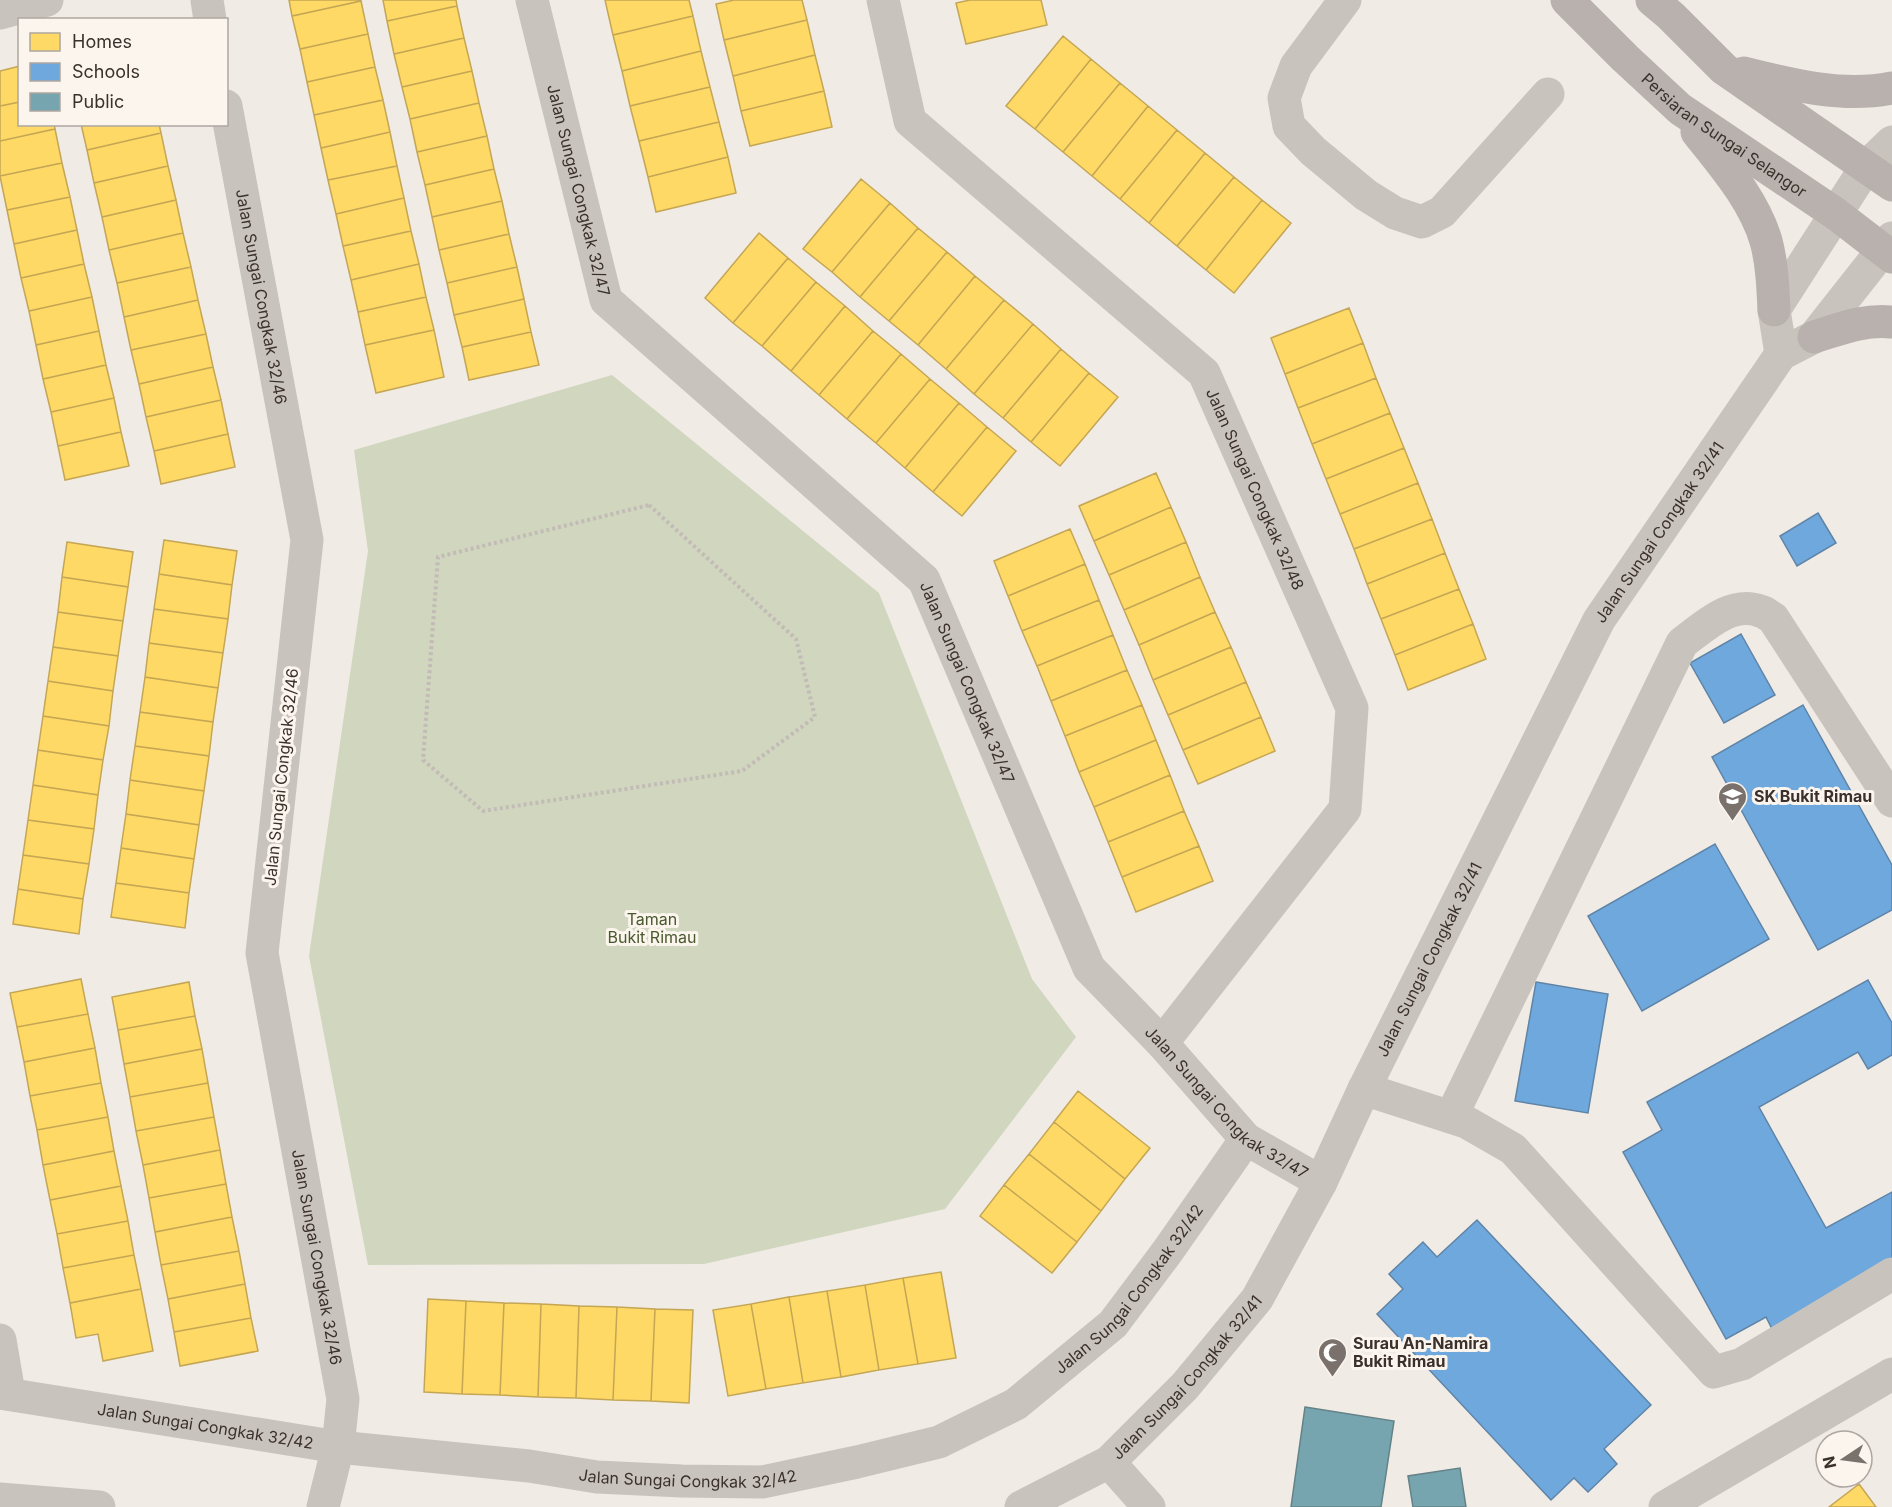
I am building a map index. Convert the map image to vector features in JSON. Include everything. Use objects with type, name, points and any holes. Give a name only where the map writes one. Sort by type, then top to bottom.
[{"type":"main road","name":"Persiaran Sungai Selangor","points":[[1567,0],[1680,109],[1889,248]]},
{"type":"main road","points":[[1652,0],[1724,69],[1879,176]]},
{"type":"main road","points":[[1724,69],[1805,88],[1876,92],[1892,88]]},
{"type":"main road","points":[[1680,109],[1736,182],[1756,217],[1766,241],[1774,310]]},
{"type":"main road","points":[[1814,337],[1858,323],[1892,322]]},
{"type":"street","points":[[0,13],[47,0]]},
{"type":"street","points":[[207,0],[210,18]]},
{"type":"street","name":"Jalan Sungai Congkak 32/47","points":[[532,0],[606,300],[924,580],[1089,968],[1162,1043],[1246,1139],[1321,1182]]},
{"type":"street","name":"Jalan Sungai Congkak 32/48","points":[[883,0],[910,121],[1204,373],[1352,708],[1345,809],[1162,1043]]},
{"type":"street","points":[[1345,0],[1296,66],[1284,98],[1289,126],[1313,151],[1366,195],[1395,213],[1422,222],[1442,212],[1548,94]]},
{"type":"street","name":"Jalan Sungai Congkak 32/46","points":[[228,117],[307,540],[262,954],[343,1399],[338,1448],[323,1507]]},
{"type":"street","points":[[1889,248],[1814,337],[1781,354],[1774,310],[1836,214],[1879,176],[1892,142]]},
{"type":"street","name":"Jalan Sungai Congkak 32/41","points":[[1021,1507],[1109,1462],[1185,1386],[1257,1299],[1321,1182],[1364,1089],[1599,620],[1781,354]]},
{"type":"street","points":[[1451,1117],[1682,643],[1717,617],[1739,608],[1760,610],[1773,618],[1892,801]]},
{"type":"street","points":[[1364,1089],[1401,1099],[1466,1122],[1513,1149],[1714,1372],[1742,1364],[1892,1274]]},
{"type":"street","name":"Jalan Sungai Congkak 32/42","points":[[5,1393],[338,1448],[529,1466],[597,1477],[762,1482],[939,1442],[1017,1404],[1113,1324],[1167,1252],[1246,1139]]},
{"type":"street","points":[[0,1340],[5,1393]]},
{"type":"street","points":[[1665,1507],[1892,1375]]},
{"type":"street","points":[[1109,1462],[1149,1507]]},
{"type":"street","points":[[0,1499],[99,1507]]},
{"type":"path","points":[[649,504],[796,639],[815,717],[742,771],[483,811],[423,760],[438,556],[649,504]]},
{"type":"green space","name":"Taman Bukit Rimau","points":[[612,375],[879,593],[1032,979],[1076,1037],[945,1209],[704,1264],[368,1265],[309,956],[368,551],[354,450]]},
{"type":"building: Homes","points":[[289,0],[360,0],[361,1],[292,16]]},
{"type":"building: Homes","points":[[383,0],[456,0],[457,6],[387,21]]},
{"type":"building: Homes","points":[[605,0],[689,0],[693,16],[613,35]]},
{"type":"building: Homes","points":[[734,0],[802,0],[807,20],[724,40],[716,4]]},
{"type":"building: Homes","points":[[970,0],[1041,0],[1047,25],[966,44],[956,3]]},
{"type":"building: Homes","points":[[361,1],[368,34],[300,49],[292,16]]},
{"type":"building: Homes","points":[[457,6],[464,38],[394,54],[387,21]]},
{"type":"building: Homes","points":[[693,16],[701,51],[622,71],[613,35]]},
{"type":"building: Homes","points":[[807,20],[815,55],[733,76],[724,40]]},
{"type":"building: Homes","points":[[368,34],[375,67],[307,82],[300,49]]},
{"type":"building: Homes","points":[[1063,36],[1091,59],[1035,129],[1006,106]]},
{"type":"building: Homes","points":[[464,38],[472,71],[402,87],[394,54]]},
{"type":"building: Homes","points":[[701,51],[710,87],[630,106],[622,71]]},
{"type":"building: Homes","points":[[815,55],[824,91],[741,111],[733,76]]},
{"type":"building: Homes","points":[[1091,59],[1120,83],[1063,152],[1035,129]]},
{"type":"building: Homes","points":[[18,66],[18,102],[0,106],[0,71]]},
{"type":"building: Homes","points":[[375,67],[383,100],[314,115],[307,82]]},
{"type":"building: Homes","points":[[472,71],[479,103],[410,119],[402,87]]},
{"type":"building: Homes","points":[[1120,83],[1148,106],[1092,176],[1063,152]]},
{"type":"building: Homes","points":[[710,87],[719,122],[639,141],[630,106]]},
{"type":"building: Homes","points":[[824,91],[832,127],[750,146],[741,111]]},
{"type":"building: Homes","points":[[383,100],[390,132],[321,148],[314,115]]},
{"type":"building: Homes","points":[[18,102],[18,126],[54,126],[55,129],[0,141],[0,106]]},
{"type":"building: Homes","points":[[479,103],[487,136],[417,152],[410,119]]},
{"type":"building: Homes","points":[[1148,106],[1177,130],[1120,199],[1092,176]]},
{"type":"building: Homes","points":[[719,122],[728,157],[648,177],[639,141]]},
{"type":"building: Homes","points":[[81,126],[159,126],[161,133],[87,150]]},
{"type":"building: Homes","points":[[55,129],[62,163],[0,176],[0,141]]},
{"type":"building: Homes","points":[[1177,130],[1205,153],[1149,223],[1120,199]]},
{"type":"building: Homes","points":[[390,132],[397,166],[328,180],[321,148]]},
{"type":"building: Homes","points":[[161,133],[168,166],[94,183],[87,150]]},
{"type":"building: Homes","points":[[487,136],[494,169],[425,185],[417,152]]},
{"type":"building: Homes","points":[[1205,153],[1234,177],[1177,246],[1149,223]]},
{"type":"building: Homes","points":[[728,157],[736,193],[656,212],[648,177]]},
{"type":"building: Homes","points":[[62,163],[70,197],[7,210],[0,176]]},
{"type":"building: Homes","points":[[168,166],[176,200],[102,217],[94,183]]},
{"type":"building: Homes","points":[[397,166],[404,198],[336,214],[328,180]]},
{"type":"building: Homes","points":[[494,169],[502,201],[432,217],[425,185]]},
{"type":"building: Homes","points":[[1234,177],[1262,200],[1206,270],[1177,246]]},
{"type":"building: Homes","points":[[861,179],[890,203],[832,272],[803,249]]},
{"type":"building: Homes","points":[[70,197],[77,230],[14,244],[7,210]]},
{"type":"building: Homes","points":[[404,198],[411,231],[343,246],[336,214]]},
{"type":"building: Homes","points":[[176,200],[183,233],[109,250],[102,217]]},
{"type":"building: Homes","points":[[1262,200],[1291,223],[1234,293],[1206,270]]},
{"type":"building: Homes","points":[[502,201],[509,234],[439,250],[432,217]]},
{"type":"building: Homes","points":[[890,203],[918,228],[860,297],[832,272]]},
{"type":"building: Homes","points":[[918,228],[947,252],[889,321],[860,297]]},
{"type":"building: Homes","points":[[77,230],[84,264],[21,278],[14,244]]},
{"type":"building: Homes","points":[[411,231],[419,264],[351,280],[343,246]]},
{"type":"building: Homes","points":[[183,233],[191,267],[117,283],[109,250]]},
{"type":"building: Homes","points":[[759,233],[788,258],[733,323],[705,298]]},
{"type":"building: Homes","points":[[509,234],[517,267],[447,283],[439,250]]},
{"type":"building: Homes","points":[[947,252],[975,276],[918,345],[889,321]]},
{"type":"building: Homes","points":[[788,258],[816,282],[762,346],[733,323]]},
{"type":"building: Homes","points":[[84,264],[92,297],[29,311],[21,278]]},
{"type":"building: Homes","points":[[419,264],[426,297],[358,312],[351,280]]},
{"type":"building: Homes","points":[[191,267],[198,300],[124,317],[117,283]]},
{"type":"building: Homes","points":[[517,267],[524,299],[454,315],[447,283]]},
{"type":"building: Homes","points":[[975,276],[1004,300],[946,369],[918,345]]},
{"type":"building: Homes","points":[[816,282],[845,306],[791,371],[762,346]]},
{"type":"building: Homes","points":[[92,297],[99,331],[36,345],[29,311]]},
{"type":"building: Homes","points":[[426,297],[434,330],[365,345],[358,312]]},
{"type":"building: Homes","points":[[524,299],[531,332],[462,347],[454,315]]},
{"type":"building: Homes","points":[[198,300],[206,334],[131,350],[124,317]]},
{"type":"building: Homes","points":[[1004,300],[1033,324],[974,394],[946,369]]},
{"type":"building: Homes","points":[[845,306],[873,331],[819,395],[791,371]]},
{"type":"building: Homes","points":[[1349,308],[1363,343],[1285,374],[1271,338]]},
{"type":"building: Homes","points":[[1033,324],[1061,349],[1003,418],[974,394]]},
{"type":"building: Homes","points":[[434,330],[444,377],[376,393],[365,345]]},
{"type":"building: Homes","points":[[99,331],[106,365],[43,379],[36,345]]},
{"type":"building: Homes","points":[[873,331],[901,354],[847,419],[819,395]]},
{"type":"building: Homes","points":[[531,332],[539,365],[469,380],[462,347]]},
{"type":"building: Homes","points":[[206,334],[213,367],[139,384],[131,350]]},
{"type":"building: Homes","points":[[1363,343],[1376,378],[1298,408],[1285,374]]},
{"type":"building: Homes","points":[[1061,349],[1089,373],[1031,442],[1003,418]]},
{"type":"building: Homes","points":[[901,354],[930,379],[876,443],[847,419]]},
{"type":"building: Homes","points":[[106,365],[114,398],[51,412],[43,379]]},
{"type":"building: Homes","points":[[213,367],[221,400],[146,417],[139,384]]},
{"type":"building: Homes","points":[[1089,373],[1118,397],[1060,466],[1031,442]]},
{"type":"building: Homes","points":[[1376,378],[1390,413],[1312,444],[1298,408]]},
{"type":"building: Homes","points":[[930,379],[959,403],[905,468],[876,443]]},
{"type":"building: Homes","points":[[114,398],[121,432],[58,446],[51,412]]},
{"type":"building: Homes","points":[[221,400],[228,434],[154,451],[146,417]]},
{"type":"building: Homes","points":[[959,403],[987,427],[933,492],[905,468]]},
{"type":"building: Homes","points":[[1390,413],[1404,448],[1326,479],[1312,444]]},
{"type":"building: Homes","points":[[987,427],[1016,451],[962,516],[933,492]]},
{"type":"building: Homes","points":[[121,432],[129,466],[65,480],[58,446]]},
{"type":"building: Homes","points":[[228,434],[235,467],[161,484],[154,451]]},
{"type":"building: Homes","points":[[1404,448],[1418,483],[1340,514],[1326,479]]},
{"type":"building: Homes","points":[[1156,473],[1171,507],[1094,541],[1079,506]]},
{"type":"building: Homes","points":[[1418,483],[1432,519],[1354,549],[1340,514]]},
{"type":"building: Homes","points":[[1171,507],[1186,542],[1109,575],[1094,541]]},
{"type":"building: Homes","points":[[1432,519],[1445,553],[1367,584],[1354,549]]},
{"type":"building: Homes","points":[[1070,529],[1085,564],[1008,596],[994,561]]},
{"type":"building: Homes","points":[[164,540],[237,551],[232,585],[159,574]]},
{"type":"building: Homes","points":[[67,542],[133,552],[128,587],[62,577]]},
{"type":"building: Homes","points":[[1186,542],[1200,577],[1124,610],[1109,575]]},
{"type":"building: Homes","points":[[1445,553],[1459,589],[1381,619],[1367,584]]},
{"type":"building: Homes","points":[[1085,564],[1099,600],[1022,631],[1008,596]]},
{"type":"building: Homes","points":[[159,574],[232,585],[228,619],[154,609]]},
{"type":"building: Homes","points":[[62,577],[128,587],[123,621],[58,612]]},
{"type":"building: Homes","points":[[1200,577],[1215,612],[1139,645],[1124,610]]},
{"type":"building: Homes","points":[[1459,589],[1473,624],[1395,655],[1381,619]]},
{"type":"building: Homes","points":[[1099,600],[1113,635],[1037,666],[1022,631]]},
{"type":"building: Homes","points":[[154,609],[228,619],[223,653],[149,643]]},
{"type":"building: Homes","points":[[58,612],[123,621],[118,656],[53,647]]},
{"type":"building: Homes","points":[[1215,612],[1231,647],[1153,680],[1139,645]]},
{"type":"building: Homes","points":[[1473,624],[1486,659],[1408,690],[1395,655]]},
{"type":"building: Homes","points":[[1113,635],[1127,670],[1051,701],[1037,666]]},
{"type":"building: Homes","points":[[149,643],[223,653],[218,688],[145,677]]},
{"type":"building: Homes","points":[[53,647],[118,656],[113,691],[48,681]]},
{"type":"building: Homes","points":[[1231,647],[1246,682],[1168,715],[1153,680]]},
{"type":"building: Homes","points":[[1127,670],[1142,705],[1065,736],[1051,701]]},
{"type":"building: Homes","points":[[145,677],[218,688],[213,722],[140,712]]},
{"type":"building: Homes","points":[[48,681],[113,691],[109,726],[43,716]]},
{"type":"building: Homes","points":[[1246,682],[1261,717],[1183,750],[1168,715]]},
{"type":"building: Homes","points":[[1142,705],[1156,740],[1079,772],[1065,736]]},
{"type":"building: Homes","points":[[140,712],[213,722],[209,756],[135,746]]},
{"type":"building: Homes","points":[[43,716],[109,726],[103,760],[38,750]]},
{"type":"building: Homes","points":[[1261,717],[1275,751],[1198,784],[1183,750]]},
{"type":"building: Homes","points":[[1156,740],[1170,775],[1094,807],[1079,772]]},
{"type":"building: Homes","points":[[135,746],[209,756],[204,791],[130,780]]},
{"type":"building: Homes","points":[[38,750],[103,760],[98,795],[33,785]]},
{"type":"building: Homes","points":[[1170,775],[1184,811],[1108,842],[1094,807]]},
{"type":"building: Homes","points":[[130,780],[204,791],[199,825],[126,814]]},
{"type":"building: Homes","points":[[33,785],[98,795],[94,829],[28,820]]},
{"type":"building: Homes","points":[[1184,811],[1199,846],[1122,877],[1108,842]]},
{"type":"building: Homes","points":[[126,814],[199,825],[194,859],[121,848]]},
{"type":"building: Homes","points":[[28,820],[94,829],[89,864],[23,855]]},
{"type":"building: Homes","points":[[1199,846],[1213,881],[1136,912],[1122,877]]},
{"type":"building: Homes","points":[[121,848],[194,859],[189,893],[116,883]]},
{"type":"building: Homes","points":[[23,855],[89,864],[83,899],[18,889]]},
{"type":"building: Homes","points":[[116,883],[189,893],[185,928],[111,917]]},
{"type":"building: Homes","points":[[18,889],[83,899],[79,934],[13,924]]},
{"type":"building: Homes","points":[[81,979],[88,1014],[17,1027],[10,993]]},
{"type":"building: Homes","points":[[189,982],[195,1016],[118,1030],[112,997]]},
{"type":"building: Homes","points":[[88,1014],[95,1048],[24,1062],[17,1027]]},
{"type":"building: Homes","points":[[195,1016],[202,1049],[124,1064],[118,1030]]},
{"type":"building: Homes","points":[[95,1048],[101,1083],[30,1096],[24,1062]]},
{"type":"building: Homes","points":[[202,1049],[208,1083],[130,1097],[124,1064]]},
{"type":"building: Homes","points":[[101,1083],[108,1117],[37,1130],[30,1096]]},
{"type":"building: Homes","points":[[208,1083],[214,1117],[136,1131],[130,1097]]},
{"type":"building: Homes","points":[[1078,1091],[1150,1148],[1125,1179],[1054,1122]]},
{"type":"building: Homes","points":[[108,1117],[114,1151],[43,1165],[37,1130]]},
{"type":"building: Homes","points":[[214,1117],[220,1150],[143,1165],[136,1131]]},
{"type":"building: Homes","points":[[1054,1122],[1125,1179],[1101,1211],[1029,1154]]},
{"type":"building: Homes","points":[[220,1150],[226,1184],[149,1198],[143,1165]]},
{"type":"building: Homes","points":[[114,1151],[121,1186],[50,1200],[43,1165]]},
{"type":"building: Homes","points":[[1029,1154],[1101,1211],[1077,1242],[1004,1185]]},
{"type":"building: Homes","points":[[226,1184],[232,1217],[155,1232],[149,1198]]},
{"type":"building: Homes","points":[[1004,1185],[1077,1242],[1052,1273],[980,1216]]},
{"type":"building: Homes","points":[[121,1186],[128,1221],[57,1234],[50,1200]]},
{"type":"building: Homes","points":[[232,1217],[239,1251],[161,1265],[155,1232]]},
{"type":"building: Homes","points":[[128,1221],[134,1255],[63,1268],[57,1234]]},
{"type":"building: Homes","points":[[239,1251],[245,1284],[168,1299],[161,1265]]},
{"type":"building: Homes","points":[[134,1255],[141,1289],[70,1303],[63,1268]]},
{"type":"building: Homes","points":[[941,1272],[956,1358],[918,1364],[903,1278]]},
{"type":"building: Homes","points":[[903,1278],[918,1364],[879,1370],[865,1285]]},
{"type":"building: Homes","points":[[245,1284],[251,1318],[174,1332],[168,1299]]},
{"type":"building: Homes","points":[[865,1285],[879,1370],[841,1377],[827,1291]]},
{"type":"building: Homes","points":[[141,1289],[153,1351],[103,1361],[98,1334],[76,1338],[70,1303]]},
{"type":"building: Homes","points":[[827,1291],[841,1377],[803,1383],[789,1297]]},
{"type":"building: Homes","points":[[789,1297],[803,1383],[766,1389],[751,1304]]},
{"type":"building: Homes","points":[[428,1299],[466,1301],[462,1394],[424,1392]]},
{"type":"building: Homes","points":[[466,1301],[504,1303],[500,1395],[462,1394]]},
{"type":"building: Homes","points":[[504,1303],[541,1304],[538,1397],[500,1395]]},
{"type":"building: Homes","points":[[541,1304],[579,1306],[576,1398],[538,1397]]},
{"type":"building: Homes","points":[[751,1304],[766,1389],[728,1396],[713,1310]]},
{"type":"building: Homes","points":[[579,1306],[617,1307],[613,1400],[576,1398]]},
{"type":"building: Homes","points":[[617,1307],[655,1309],[651,1401],[613,1400]]},
{"type":"building: Homes","points":[[655,1309],[693,1310],[689,1403],[651,1401]]},
{"type":"building: Homes","points":[[251,1318],[258,1351],[180,1366],[174,1332]]},
{"type":"building: Homes","points":[[1852,1489],[1863,1489],[1876,1507],[1829,1507]]},
{"type":"building: Schools","points":[[1818,513],[1836,543],[1797,566],[1780,536]]},
{"type":"building: Schools","points":[[1741,634],[1775,695],[1724,723],[1690,663]]},
{"type":"building: Schools","points":[[1803,705],[1892,865],[1892,910],[1818,950],[1712,757]]},
{"type":"building: Schools","points":[[1715,844],[1769,939],[1642,1011],[1588,916]]},
{"type":"building: Schools","points":[[1868,980],[1892,1023],[1892,1055],[1868,1069],[1858,1052],[1759,1107],[1826,1228],[1892,1192],[1892,1265],[1773,1331],[1766,1317],[1726,1339],[1623,1152],[1662,1130],[1647,1102]]},
{"type":"building: Schools","points":[[1536,982],[1608,994],[1588,1113],[1515,1101]]},
{"type":"building: Schools","points":[[1477,1220],[1651,1405],[1604,1449],[1617,1464],[1588,1492],[1574,1478],[1551,1500],[1377,1314],[1403,1289],[1389,1274],[1423,1242],[1437,1257]]},
{"type":"building: Public","points":[[1305,1407],[1394,1421],[1381,1507],[1291,1507]]},
{"type":"building: Public","points":[[1460,1468],[1466,1507],[1413,1507],[1408,1476]]},
{"type":"place","name":"SK Bukit Rimau","points":[[1733,822]]},
{"type":"place","name":"Surau An-Namira Bukit Rimau","points":[[1332,1378]]}]
